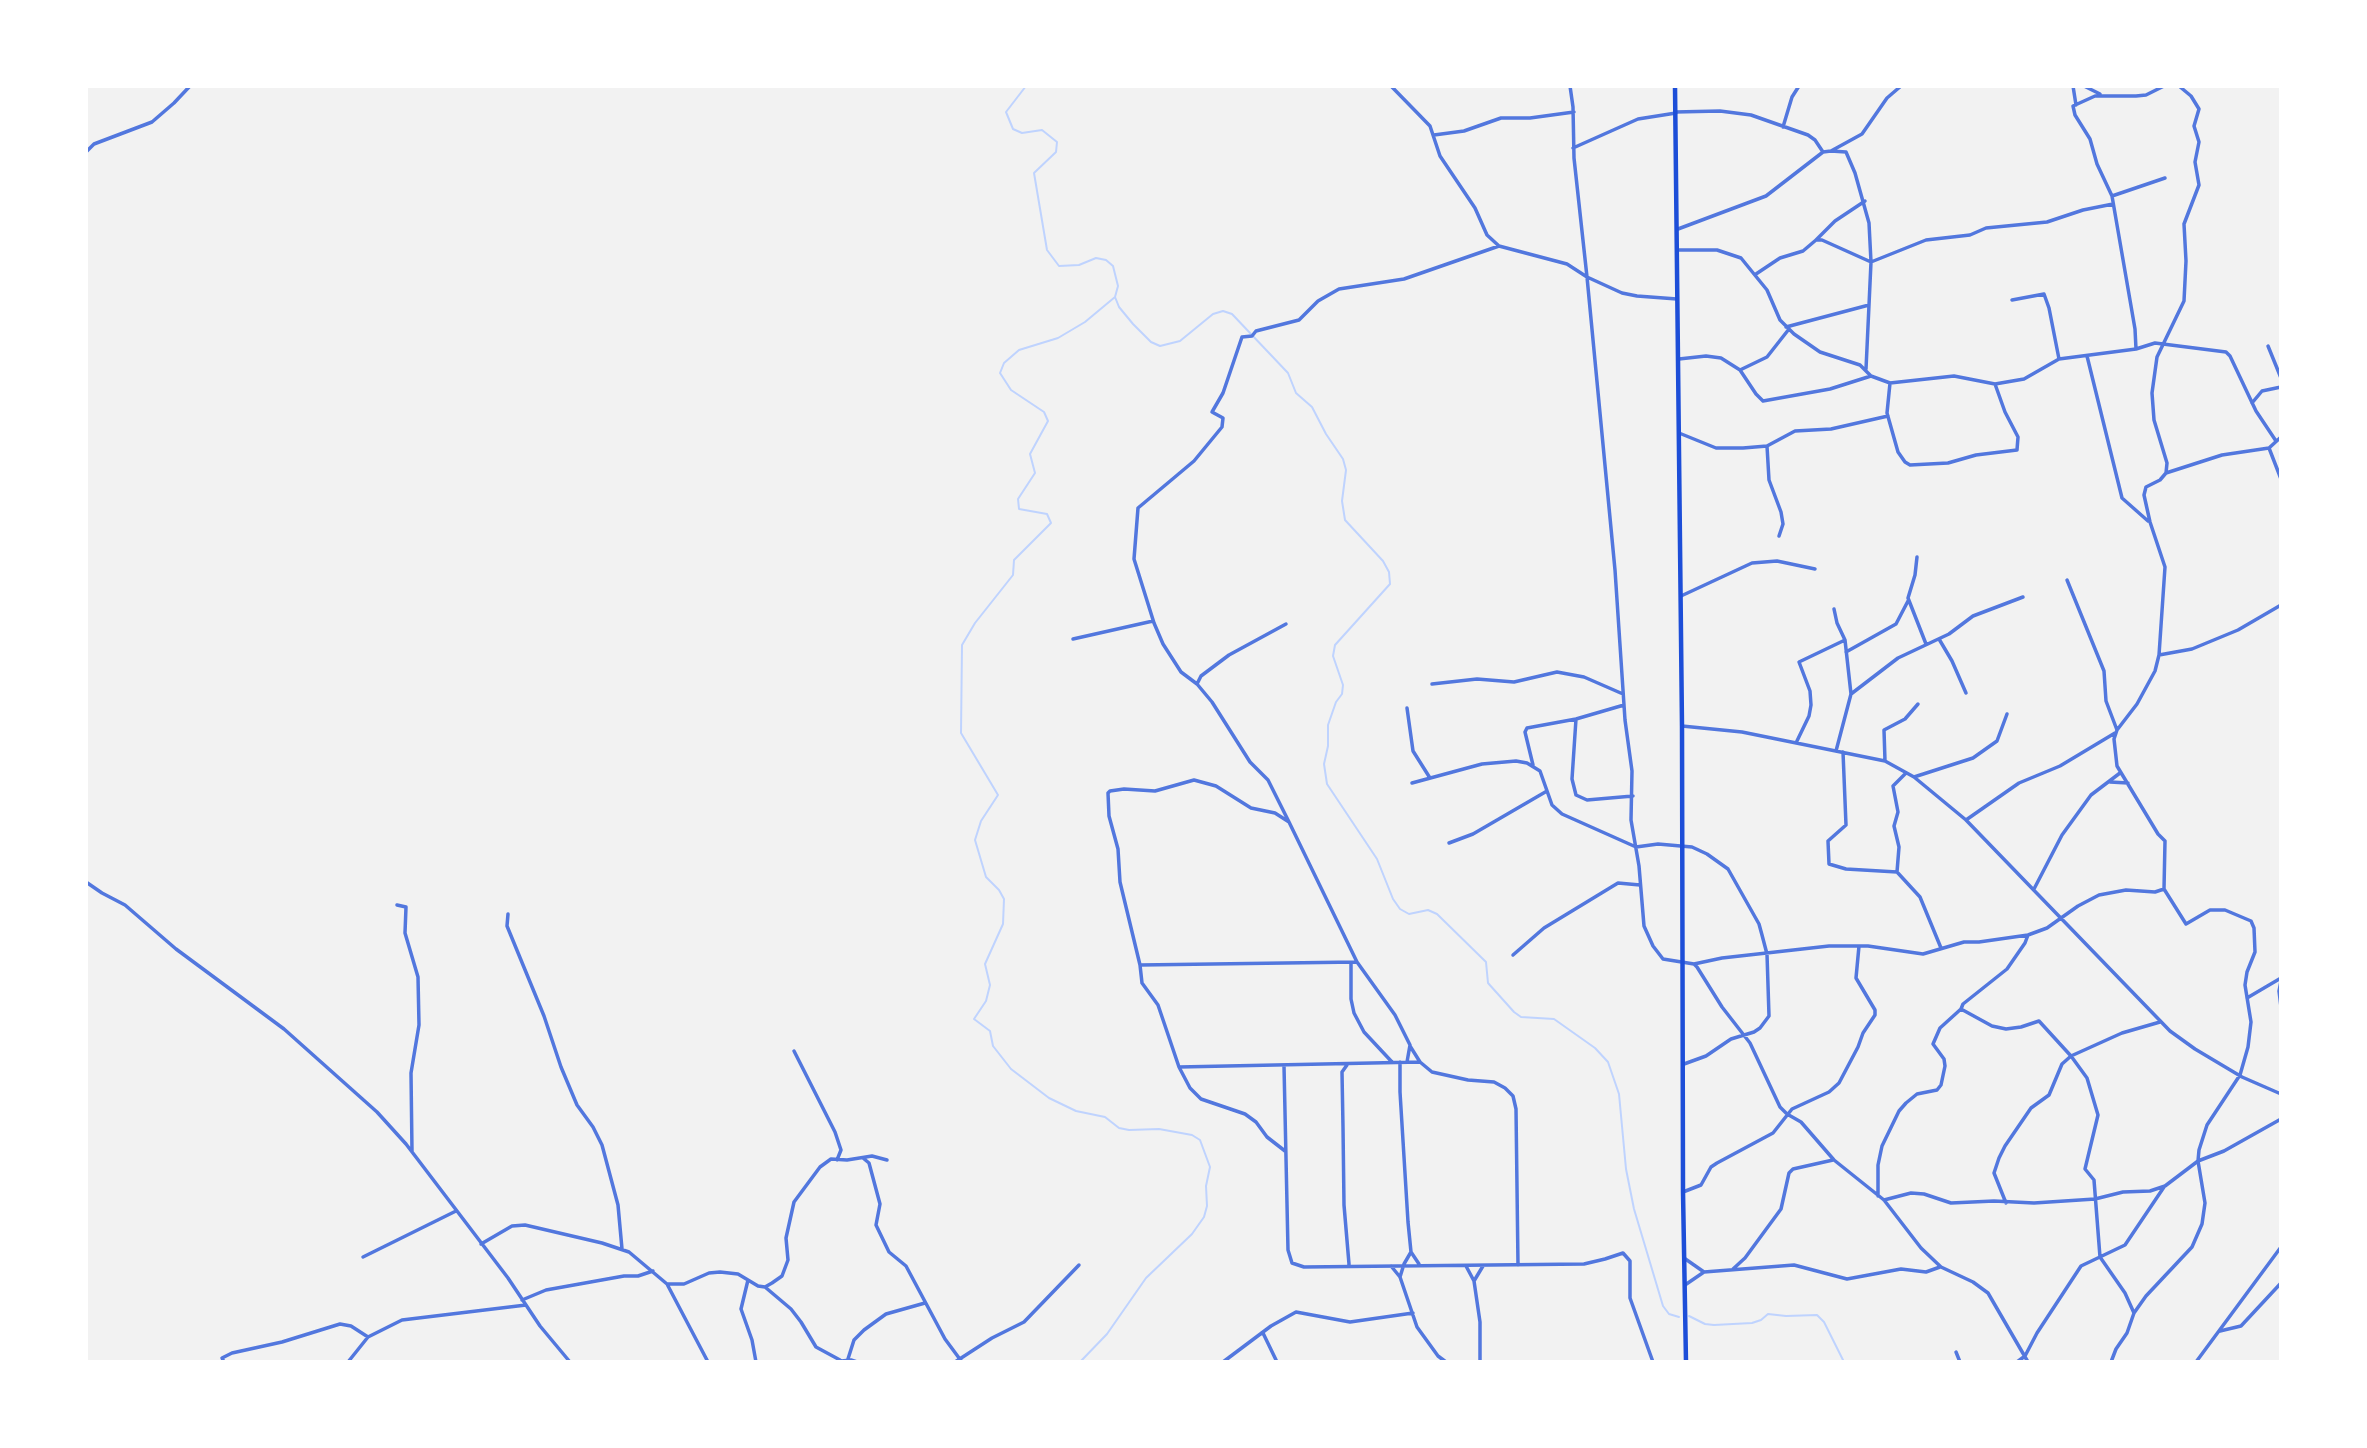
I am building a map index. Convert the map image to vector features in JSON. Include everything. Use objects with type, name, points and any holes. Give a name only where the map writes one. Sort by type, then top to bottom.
[{"type":"main road","points":[[1675,86],[1679,299],[1686,1362]]},
{"type":"street","points":[[86,152],[93,144],[152,122],[190,86]]},
{"type":"street","points":[[1391,86],[1430,126],[1440,156],[1475,208],[1487,235],[1499,246],[1567,264],[1587,277],[1622,293],[1679,299]]},
{"type":"street","points":[[1570,86],[1574,112],[1573,148],[1615,570],[1633,796],[1631,820],[1644,926],[1653,946],[1663,959],[1694,964],[1829,946],[1859,946],[1917,954],[1964,942],[1979,943],[2028,935],[2047,928],[2099,895],[2126,890],[2155,892],[2164,888]]},
{"type":"street","points":[[1783,127],[1792,97],[1799,86]]},
{"type":"street","points":[[1831,151],[1863,134],[1887,98],[1901,86]]},
{"type":"street","points":[[2073,86],[2076,105]]},
{"type":"street","points":[[2084,86],[2102,95]]},
{"type":"street","points":[[2136,349],[2112,195],[2097,164],[2090,139],[2075,116],[2073,106],[2102,95],[2136,96],[2164,86]]},
{"type":"street","points":[[2166,473],[2167,460],[2154,420],[2152,393],[2157,360],[2184,301],[2184,224],[2199,186],[2196,162],[2199,142],[2194,126],[2199,109],[2191,96],[2179,86]]},
{"type":"street","points":[[1434,135],[1464,131],[1501,118],[1531,118],[1574,112]]},
{"type":"street","points":[[1573,148],[1639,119],[1676,112],[1738,112],[1812,137],[1823,152]]},
{"type":"street","points":[[1678,229],[1766,196],[1823,152],[1846,152],[1865,201],[1871,262],[1866,369]]},
{"type":"street","points":[[2112,195],[2165,178]]},
{"type":"street","points":[[1756,274],[1780,258],[1802,251],[1835,221],[1865,201]]},
{"type":"street","points":[[1816,240],[1828,242],[1871,262],[1926,240],[1969,235],[1986,228],[2047,222],[2083,210],[2113,204]]},
{"type":"street","points":[[1499,246],[1404,279],[1339,289],[1318,301],[1299,320],[1242,337],[1223,393],[1212,412],[1223,418],[1222,428],[1194,461],[1137,511],[1134,559],[1154,621],[1175,664],[1212,702],[1250,762],[1268,780],[1357,961],[1395,1015],[1420,1062],[1428,1070],[1442,1075],[1497,1083],[1513,1096],[1516,1109],[1518,1265]]},
{"type":"street","points":[[1678,250],[1717,250],[1730,252],[1741,258],[1756,274],[1788,328],[1820,352],[1845,359],[1866,369],[1871,376],[1890,383],[1954,376],[1995,384],[2024,379],[2059,359],[2163,343],[2183,349],[2226,352],[2252,403],[2276,441]]},
{"type":"street","points":[[2012,300],[2044,294],[2059,359]]},
{"type":"street","points":[[1740,370],[1767,357],[1788,328],[1869,305]]},
{"type":"street","points":[[2268,346],[2281,379]]},
{"type":"street","points":[[2087,355],[2122,498],[2150,522]]},
{"type":"street","points":[[1679,359],[1706,356],[1721,358],[1740,370],[1763,401],[1829,389],[1871,376]]},
{"type":"street","points":[[1890,383],[1888,416],[1898,452],[1910,465],[1948,463],[1976,455],[2012,452],[2019,446],[2018,437],[1995,384]]},
{"type":"street","points":[[2252,403],[2262,391],[2281,387]]},
{"type":"street","points":[[1679,433],[1716,448],[1766,446],[1795,431],[1831,429],[1888,416]]},
{"type":"street","points":[[1966,820],[2019,783],[2060,766],[2116,732],[2137,704],[2155,671],[2159,655],[2165,567],[2150,522],[2145,489],[2166,473],[2221,455],[2269,448],[2281,437]]},
{"type":"street","points":[[1766,446],[1769,480],[1783,524],[1779,536]]},
{"type":"street","points":[[2269,448],[2281,479]]},
{"type":"street","points":[[1917,557],[1915,575],[1907,593],[1926,644]]},
{"type":"street","points":[[1681,596],[1752,563],[1777,561],[1815,569]]},
{"type":"street","points":[[2067,580],[2103,667],[2106,701],[2116,732],[2114,748],[2120,773],[2165,841],[2164,888],[2186,925],[2211,909],[2225,910],[2252,922],[2255,952],[2247,972],[2246,998],[2251,1022],[2248,1047],[2240,1075],[2207,1125],[2198,1161],[2205,1203],[2204,1217],[2190,1249],[2157,1281],[2134,1313],[2127,1333],[2111,1362]]},
{"type":"street","points":[[1851,694],[1888,665],[1955,630],[1973,616],[2023,597]]},
{"type":"street","points":[[1846,652],[1896,624],[1908,601]]},
{"type":"street","points":[[2159,655],[2192,649],[2238,630],[2281,606]]},
{"type":"street","points":[[1835,609],[1845,639],[1851,694],[1836,751]]},
{"type":"street","points":[[1073,639],[1154,621]]},
{"type":"street","points":[[1197,684],[1201,676],[1230,655],[1286,624]]},
{"type":"street","points":[[1796,743],[1809,716],[1811,705],[1810,691],[1799,662],[1845,639]]},
{"type":"street","points":[[1938,639],[1952,661],[1966,693]]},
{"type":"street","points":[[1432,684],[1477,679],[1514,682],[1557,672],[1584,677],[1623,694]]},
{"type":"street","points":[[1885,761],[1884,730],[1905,719],[1919,704]]},
{"type":"street","points":[[1534,766],[1526,729],[1576,719],[1624,705]]},
{"type":"street","points":[[1407,708],[1413,751],[1430,778]]},
{"type":"street","points":[[1914,777],[1972,758],[1997,740],[2007,714]]},
{"type":"street","points":[[1576,719],[1572,779],[1576,795],[1587,800],[1633,796]]},
{"type":"street","points":[[1682,726],[1742,732],[1885,761],[1914,777],[1966,820],[2161,1022],[2195,1049],[2240,1075],[2281,1094]]},
{"type":"street","points":[[1843,752],[1846,825],[1828,841],[1829,864],[1846,869],[1897,872],[1920,897],[1941,948]]},
{"type":"street","points":[[1412,783],[1482,764],[1516,761],[1534,766],[1540,771],[1552,805],[1562,814],[1636,848],[1658,844],[1681,846],[1707,854],[1731,873],[1759,924],[1767,954],[1769,1016],[1760,1028],[1742,1034],[1706,1056],[1684,1064]]},
{"type":"street","points":[[1897,872],[1899,847],[1894,826],[1898,812],[1892,786],[1906,773]]},
{"type":"street","points":[[2034,889],[2062,835],[2091,795],[2120,773]]},
{"type":"street","points":[[1286,1152],[1245,1114],[1201,1099],[1190,1088],[1179,1067],[1158,1005],[1142,983],[1120,882],[1118,849],[1109,816],[1108,793],[1124,789],[1155,791],[1187,780],[1202,780],[1251,808],[1275,813],[1289,822]]},
{"type":"street","points":[[2110,782],[2128,783]]},
{"type":"street","points":[[1449,843],[1473,834],[1547,791]]},
{"type":"street","points":[[86,882],[125,905],[176,949],[284,1028],[371,1106],[413,1153],[570,1362]]},
{"type":"street","points":[[1513,955],[1544,928],[1618,883],[1640,885]]},
{"type":"street","points":[[397,905],[406,908],[405,933],[418,977],[419,1026],[411,1081],[413,1153]]},
{"type":"street","points":[[509,914],[507,926],[544,1016],[561,1067],[577,1105],[602,1145],[618,1205],[622,1249]]},
{"type":"street","points":[[1878,1196],[1878,1165],[1882,1146],[1899,1111],[1917,1094],[1937,1090],[1941,1085],[1944,1059],[1933,1044],[1940,1028],[1963,1004],[2005,972],[2028,935]]},
{"type":"street","points":[[1683,1192],[1701,1185],[1711,1167],[1721,1160],[1773,1133],[1787,1114],[1836,1086],[1863,1033],[1874,1019],[1875,1010],[1856,978],[1859,946]]},
{"type":"street","points":[[1140,965],[1357,961]]},
{"type":"street","points":[[1351,963],[1351,999],[1356,1019],[1392,1063]]},
{"type":"street","points":[[1694,964],[1721,1007],[1755,1052],[1775,1099],[1787,1114],[1801,1122],[1834,1160],[1884,1200],[1920,1248],[1941,1267],[1973,1282],[1988,1293],[2028,1362]]},
{"type":"street","points":[[2246,998],[2281,980]]},
{"type":"street","points":[[2281,980],[2281,1007]]},
{"type":"street","points":[[1961,1009],[1992,1026],[2006,1029],[2039,1021],[2087,1078],[2098,1115],[2085,1169],[2094,1180],[2100,1257],[2125,1293],[2134,1313]]},
{"type":"street","points":[[2006,1203],[1994,1172],[1999,1158],[2031,1108],[2049,1095],[2058,1070],[2071,1056],[2122,1033],[2161,1022]]},
{"type":"street","points":[[1407,1062],[1410,1045]]},
{"type":"street","points":[[794,1051],[840,1145],[838,1160]]},
{"type":"street","points":[[1400,1062],[1411,1252],[1419,1265]]},
{"type":"street","points":[[1179,1067],[1420,1062]]},
{"type":"street","points":[[1347,1064],[1342,1072],[1344,1205],[1349,1264]]},
{"type":"street","points":[[1335,1065],[1342,1072]]},
{"type":"street","points":[[1284,1066],[1289,1258],[1292,1263],[1304,1266],[1584,1264],[1619,1252],[1625,1254],[1630,1261],[1630,1298],[1653,1362]]},
{"type":"street","points":[[1884,1200],[1911,1193],[1924,1194],[1951,1203],[2034,1203],[2095,1199],[2123,1192],[2150,1191],[2165,1186],[2198,1161],[2224,1151],[2281,1119]]},
{"type":"street","points":[[765,1287],[778,1280],[785,1272],[788,1260],[787,1226],[797,1196],[820,1167],[831,1159],[872,1156],[887,1160]]},
{"type":"street","points":[[861,1157],[869,1163],[880,1204],[876,1225],[889,1252],[906,1266],[959,1362],[992,1338],[1024,1322],[1079,1265]]},
{"type":"street","points":[[1731,1270],[1745,1258],[1781,1209],[1789,1173],[1802,1167],[1834,1160]]},
{"type":"street","points":[[2017,1362],[2025,1356],[2081,1266],[2128,1241],[2165,1186]]},
{"type":"street","points":[[363,1256],[456,1211]]},
{"type":"street","points":[[481,1244],[512,1226],[525,1225],[622,1249],[637,1257],[667,1284],[708,1362]]},
{"type":"street","points":[[2196,1362],[2281,1247]]},
{"type":"street","points":[[1400,1277],[1411,1252]]},
{"type":"street","points":[[1684,1258],[1704,1272]]},
{"type":"street","points":[[1390,1265],[1400,1277],[1417,1327],[1438,1356],[1446,1362]]},
{"type":"street","points":[[1685,1285],[1704,1272],[1797,1265],[1851,1279],[1901,1269],[1926,1272],[1941,1267]]},
{"type":"street","points":[[1466,1266],[1474,1281],[1480,1322],[1480,1362]]},
{"type":"street","points":[[1474,1281],[1483,1266]]},
{"type":"street","points":[[522,1300],[546,1290],[653,1272]]},
{"type":"street","points":[[667,1284],[684,1284],[709,1273],[738,1274],[765,1287],[791,1309],[816,1347],[840,1360],[857,1362]]},
{"type":"street","points":[[748,1280],[741,1309],[752,1340],[756,1362]]},
{"type":"street","points":[[2220,1331],[2241,1326],[2281,1283]]},
{"type":"street","points":[[847,1361],[856,1337],[882,1316],[925,1303]]},
{"type":"street","points":[[348,1362],[368,1337],[390,1324],[416,1317],[526,1305]]},
{"type":"street","points":[[1223,1362],[1296,1312],[1350,1322],[1413,1313]]},
{"type":"street","points":[[224,1362],[222,1358],[232,1353],[282,1342],[340,1324],[351,1326],[368,1337]]},
{"type":"street","points":[[1263,1333],[1277,1362]]},
{"type":"street","points":[[1956,1352],[1960,1362]]},
{"type":"street","points":[[832,1362],[840,1360]]},
{"type":"waterway","points":[[1026,86],[1006,112],[1013,129],[1022,133],[1042,130],[1057,142],[1056,152],[1034,173],[1047,250],[1059,266],[1079,265],[1096,258],[1106,260],[1113,266],[1118,286],[1115,297],[1085,322],[1058,338],[1019,350],[1004,363],[1000,373],[1011,390],[1044,412],[1048,421],[1030,454],[1035,473],[1018,499],[1019,509],[1047,514],[1051,523],[1014,560],[1013,575],[975,623],[962,645],[961,733],[998,795],[981,821],[975,840],[986,877],[1004,899],[1003,924],[985,964],[990,985],[986,1001],[974,1019],[990,1031],[993,1046],[1011,1069],[1049,1098],[1076,1111],[1105,1117],[1119,1128],[1159,1129],[1192,1135],[1200,1140],[1210,1167],[1204,1217],[1192,1234],[1146,1278],[1107,1334],[1080,1362]]},
{"type":"waterway","points":[[1115,297],[1119,307],[1133,324],[1151,342],[1160,346],[1180,341],[1213,314],[1223,311],[1232,314],[1288,373],[1296,393],[1312,407],[1343,459],[1346,470],[1342,501],[1345,520],[1383,561],[1389,572],[1390,584],[1335,645],[1333,656],[1343,685],[1342,694],[1336,702],[1328,725],[1328,746],[1324,764],[1327,784],[1377,859],[1393,899],[1400,909],[1409,914],[1428,910],[1437,914],[1486,962],[1488,983],[1514,1012],[1521,1017],[1554,1019],[1595,1048],[1608,1062],[1619,1094],[1626,1169],[1634,1209],[1663,1306],[1669,1314],[1679,1317]]},
{"type":"waterway","points":[[1689,1316],[1705,1324],[1714,1325],[1752,1323],[1768,1314],[1817,1315],[1824,1322],[1844,1362]]}]
